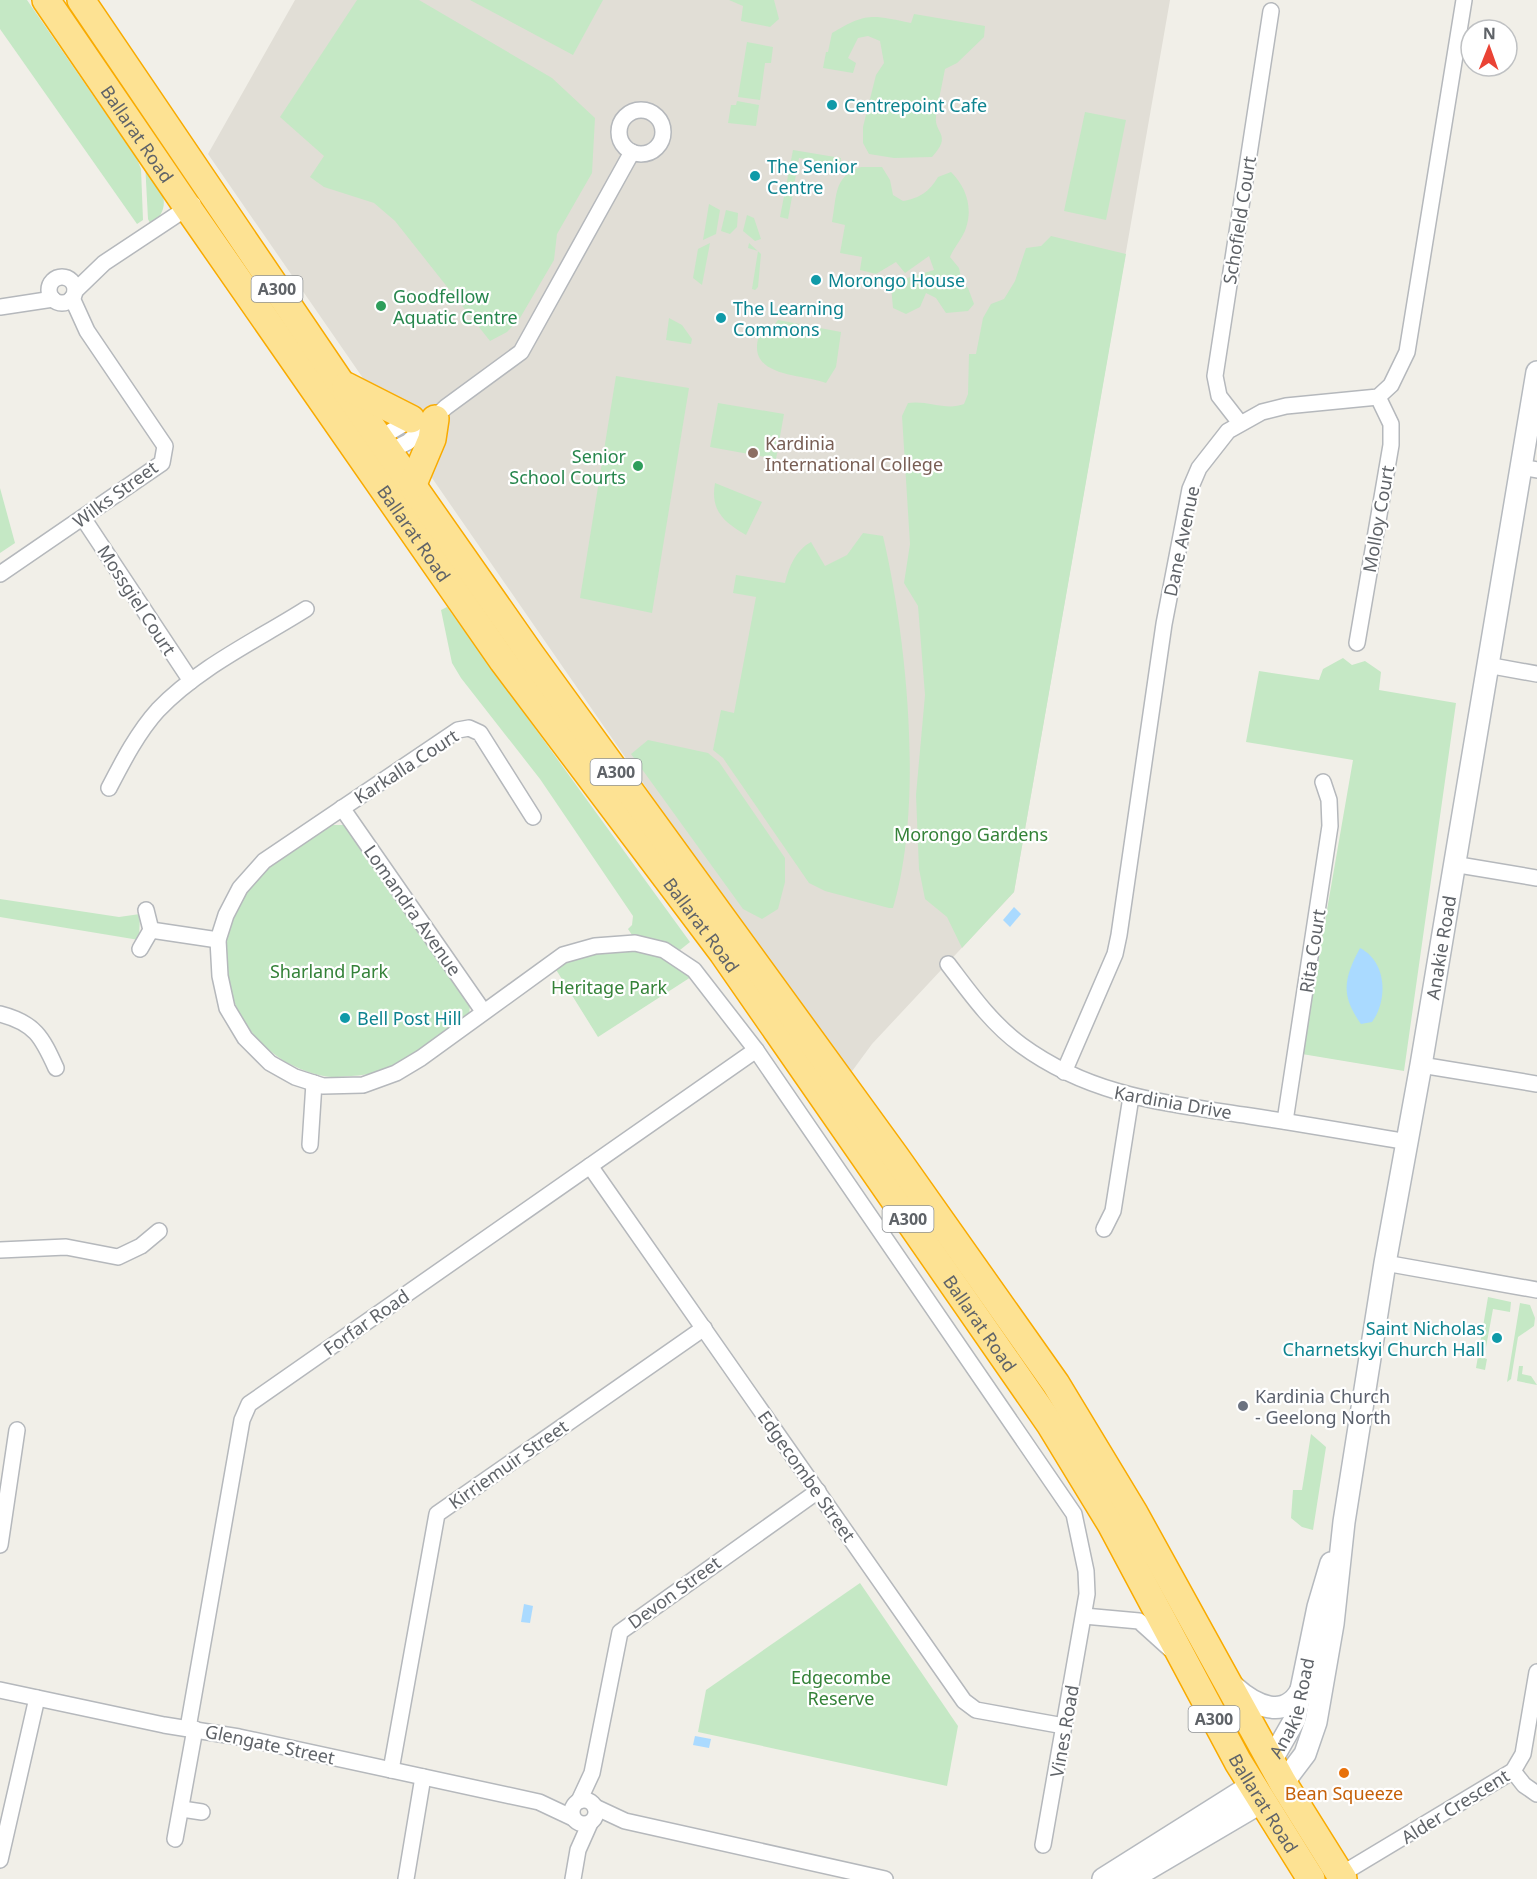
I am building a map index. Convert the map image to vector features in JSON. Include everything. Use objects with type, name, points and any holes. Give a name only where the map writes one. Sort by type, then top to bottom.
[{"type":"highway","name":"Ballarat Road","points":[[46,0],[503,661],[723,953],[1050,1425],[1112,1524],[1257,1793],[1311,1879]]},
{"type":"highway","name":"Ballarat Road","points":[[81,0],[342,385],[531,655],[895,1156],[1056,1384],[1118,1485],[1277,1772],[1342,1877]]},
{"type":"highway","points":[[342,385],[369,396],[384,406],[430,415],[432,439],[412,484]]},
{"type":"highway","name":"Anakie Road","points":[[1257,1793],[1277,1772]]},
{"type":"main road","name":"Anakie Road","points":[[1277,1772],[1305,1754],[1316,1722],[1333,1624],[1344,1522],[1385,1263],[1408,1142],[1487,665],[1529,469],[1537,372]]},
{"type":"main road","name":"Anakie Road","points":[[1277,1772],[1295,1719],[1319,1601],[1344,1522]]},
{"type":"main road","points":[[1224,1678],[1250,1701],[1267,1707],[1292,1701],[1302,1688]]},
{"type":"main road","name":"Anakie Road","points":[[1103,1879],[1257,1793]]},
{"type":"main road","name":"Anakie Road","points":[[1131,1879],[1257,1793]]},
{"type":"street","points":[[1378,397],[1391,385],[1407,352],[1464,0]]},
{"type":"street","name":"Schofield Court","points":[[1240,423],[1219,396],[1215,376],[1271,10]]},
{"type":"street","points":[[363,461],[507,363],[526,346],[632,152]]},
{"type":"street","points":[[0,307],[63,293],[211,192]]},
{"type":"street","name":"Wilks Street","points":[[0,574],[162,463],[165,454],[165,446],[63,293]]},
{"type":"street","name":"Dane Avenue","points":[[1064,1072],[1115,954],[1164,624],[1190,489],[1199,468],[1216,444],[1240,423],[1262,412],[1286,406],[1378,397]]},
{"type":"street","name":"Molloy Court","points":[[1357,644],[1391,445],[1390,424],[1378,397]]},
{"type":"street","points":[[386,445],[408,442],[430,415]]},
{"type":"street","name":"Mossgiel Court","points":[[83,518],[191,681]]},
{"type":"street","points":[[109,788],[133,744],[158,711],[191,681],[306,609]]},
{"type":"street","points":[[1487,665],[1537,674]]},
{"type":"street","name":"Karkalla Court","points":[[342,808],[458,730],[469,728],[480,734],[533,817]]},
{"type":"street","name":"Rita Court","points":[[1285,1121],[1330,826],[1329,800],[1323,782]]},
{"type":"street","points":[[342,808],[264,861],[240,888],[225,915],[218,940],[220,976],[227,1008],[245,1038],[270,1063],[314,1083],[323,1086],[363,1085],[396,1073],[421,1058],[483,1011]]},
{"type":"street","name":"Lomandra Avenue","points":[[342,808],[483,1011]]},
{"type":"street","points":[[1453,864],[1537,878]]},
{"type":"street","points":[[140,948],[151,930],[146,910]]},
{"type":"street","points":[[151,930],[218,940]]},
{"type":"street","name":"Ballarat Road","points":[[483,1011],[563,956],[595,945],[634,943],[676,956],[699,974],[756,1050],[1070,1505],[1087,1578]]},
{"type":"street","name":"Kardinia Drive","points":[[948,964],[992,1020],[1020,1044],[1064,1072],[1103,1089],[1131,1097],[1408,1142]]},
{"type":"street","points":[[0,1014],[12,1017],[42,1037],[56,1068]]},
{"type":"street","name":"Forfar Road","points":[[176,1839],[182,1809],[191,1728],[244,1410],[259,1397],[756,1050]]},
{"type":"street","points":[[1421,1065],[1537,1084]]},
{"type":"street","points":[[310,1145],[314,1083]]},
{"type":"street","points":[[1104,1229],[1113,1211],[1131,1097]]},
{"type":"street","name":"Edgecombe Street","points":[[590,1166],[964,1701],[976,1710],[1065,1726]]},
{"type":"street","points":[[0,1250],[66,1247],[118,1257],[141,1246],[159,1231]]},
{"type":"street","points":[[1385,1263],[1537,1290]]},
{"type":"street","name":"Kirriemuir Street","points":[[391,1770],[438,1514],[704,1328]]},
{"type":"street","points":[[0,1545],[17,1430]]},
{"type":"street","name":"Devon Street","points":[[573,1879],[620,1632],[818,1491]]},
{"type":"street","name":"Vines Road","points":[[1043,1845],[1084,1616],[1087,1578]]},
{"type":"street","points":[[1084,1616],[1138,1621],[1163,1645],[1179,1652]]},
{"type":"street","name":"Alder Crescent","points":[[1342,1877],[1513,1771],[1523,1754],[1537,1672]]},
{"type":"street","name":"Glengate Street","points":[[0,1690],[191,1728],[625,1821],[815,1871],[885,1879]]},
{"type":"street","points":[[0,1860],[37,1698]]},
{"type":"street","points":[[1513,1771],[1524,1785],[1537,1794]]},
{"type":"street","points":[[406,1879],[423,1777]]},
{"type":"street","points":[[182,1809],[202,1812]]},
{"type":"shaded area","name":"Kardinia International College","points":[[295,0],[1170,0],[1014,892],[872,1044],[847,1078],[208,154]]},
{"type":"green space","points":[[0,0],[27,0],[137,159],[141,169],[143,220],[137,224],[0,29]]},
{"type":"green space","points":[[357,0],[419,0],[552,78],[595,118],[592,173],[557,234],[554,260],[520,318],[507,332],[490,341],[395,221],[374,203],[324,187],[310,177],[324,156],[280,117]]},
{"type":"green space","points":[[470,0],[603,0],[573,55]]},
{"type":"green space","points":[[729,0],[774,0],[779,19],[770,27],[741,21],[743,6]]},
{"type":"green space","points":[[914,14],[985,26],[984,37],[957,63],[945,69],[936,117],[942,139],[938,150],[932,157],[894,158],[869,154],[863,143],[863,127],[876,75],[884,63],[880,41],[868,36],[858,38],[848,58],[856,63],[853,73],[823,68],[832,33],[862,18],[878,17],[911,23]]},
{"type":"green space","points":[[747,42],[773,47],[771,63],[765,63],[760,100],[738,97]]},
{"type":"green space","points":[[737,101],[759,105],[756,126],[728,123],[731,105],[736,105]]},
{"type":"green space","points":[[1085,112],[1126,120],[1106,220],[1064,211]]},
{"type":"green space","points":[[793,150],[841,158],[840,165],[799,158],[788,219],[780,217]]},
{"type":"green space","points":[[145,162],[163,194],[164,202],[163,210],[151,225],[148,219]]},
{"type":"green space","points":[[861,167],[882,167],[890,180],[893,195],[903,201],[924,194],[938,177],[951,172],[961,184],[967,198],[968,220],[965,232],[950,257],[959,268],[962,282],[968,288],[974,304],[968,311],[946,313],[936,298],[926,293],[920,307],[906,314],[893,308],[891,286],[897,281],[934,270],[929,256],[905,273],[896,262],[876,274],[860,270],[862,257],[840,253],[845,225],[832,222],[836,196],[845,176]]},
{"type":"green space","points":[[709,204],[720,210],[716,234],[703,240]]},
{"type":"green space","points":[[726,210],[738,213],[737,227],[730,234],[721,231]]},
{"type":"green space","points":[[747,215],[754,218],[761,239],[755,241],[743,231]]},
{"type":"green space","name":"Morongo Gardens","points":[[1051,236],[1126,254],[1014,892],[962,948],[947,917],[925,899],[919,869],[916,795],[925,695],[918,606],[904,583],[910,544],[902,416],[908,403],[950,406],[964,404],[968,394],[969,354],[976,354],[983,318],[991,304],[1004,299],[1015,281],[1026,248],[1041,246]]},
{"type":"green space","points":[[710,243],[702,285],[693,278],[698,249]]},
{"type":"green space","points":[[749,243],[758,251],[748,248]]},
{"type":"green space","points":[[758,251],[761,254],[758,287],[755,290],[752,289]]},
{"type":"green space","points":[[669,318],[682,325],[692,339],[691,344],[666,340]]},
{"type":"green space","points":[[778,320],[841,332],[836,367],[826,383],[776,371],[759,357],[757,346],[761,330],[773,327]]},
{"type":"green space","name":"Senior School Courts","points":[[616,376],[689,388],[652,613],[580,598]]},
{"type":"green space","points":[[718,403],[784,414],[776,459],[710,447]]},
{"type":"green space","points":[[715,483],[762,502],[746,535],[720,515],[715,501]]},
{"type":"green space","points":[[0,488],[15,543],[0,553]]},
{"type":"green space","points":[[863,533],[883,536],[899,623],[909,722],[908,821],[902,867],[893,908],[825,891],[809,883],[723,758],[713,750],[721,710],[734,713],[756,597],[733,593],[736,575],[785,583],[794,559],[806,545],[811,542],[825,566],[847,555]]},
{"type":"green space","points":[[447,607],[690,942],[680,950],[652,939],[632,935],[628,929],[632,925],[633,916],[540,779],[461,678],[452,663],[441,610]]},
{"type":"green space","points":[[1343,658],[1352,665],[1365,661],[1381,672],[1379,690],[1456,703],[1404,1071],[1302,1054],[1353,760],[1246,742],[1259,671],[1319,680],[1323,669]]},
{"type":"green space","points":[[648,740],[708,753],[719,762],[785,858],[785,882],[778,909],[762,919],[743,909],[631,754]]},
{"type":"green space","name":"Sharland Park","points":[[329,825],[344,825],[352,833],[470,1005],[469,1016],[394,1066],[373,1073],[331,1077],[300,1069],[284,1061],[265,1046],[249,1028],[236,1006],[228,983],[225,959],[227,935],[234,912],[247,890],[264,871]]},
{"type":"green space","points":[[0,899],[119,917],[140,914],[139,940],[0,917]]},
{"type":"green space","name":"Heritage Park","points":[[637,950],[672,961],[691,977],[598,1037],[555,968],[584,956]]},
{"type":"green space","points":[[1488,1297],[1511,1302],[1510,1312],[1493,1309],[1484,1358],[1487,1359],[1485,1370],[1476,1368]]},
{"type":"green space","points":[[1520,1303],[1530,1305],[1535,1318],[1534,1326],[1518,1337],[1511,1379],[1507,1382]]},
{"type":"green space","points":[[1519,1366],[1523,1366],[1522,1374],[1531,1376],[1537,1385],[1517,1381]]},
{"type":"green space","points":[[1311,1434],[1326,1447],[1313,1530],[1302,1527],[1291,1518],[1293,1490],[1302,1490]]},
{"type":"green space","name":"Edgecombe Reserve","points":[[860,1583],[958,1726],[947,1786],[698,1732],[706,1690]]},
{"type":"water","points":[[1014,907],[1021,914],[1010,927],[1003,920]]},
{"type":"water","points":[[1360,948],[1376,962],[1382,982],[1381,1003],[1377,1013],[1372,1022],[1361,1024],[1354,1014],[1347,995],[1350,968]]},
{"type":"water","points":[[524,1604],[533,1606],[530,1623],[521,1622]]},
{"type":"water","points":[[695,1736],[711,1739],[709,1748],[693,1745]]},
{"type":"place","name":"Centrepoint Cafe","points":[[832,105]]},
{"type":"place","name":"The Senior Centre","points":[[755,176]]},
{"type":"place","name":"Morongo House","points":[[816,280]]},
{"type":"place","name":"Goodfellow Aquatic Centre","points":[[381,306]]},
{"type":"place","name":"The Learning Commons","points":[[721,318]]},
{"type":"place","name":"Kardinia International College","points":[[753,453]]},
{"type":"place","name":"Senior School Courts","points":[[638,466]]},
{"type":"place","name":"Bell Post Hill","points":[[345,1018]]},
{"type":"place","name":"Saint Nicholas Charnetskyi Church Hall","points":[[1497,1338]]},
{"type":"place","name":"Kardinia Church - Geelong North","points":[[1243,1406]]},
{"type":"place","name":"Bean Squeeze","points":[[1344,1773]]}]
